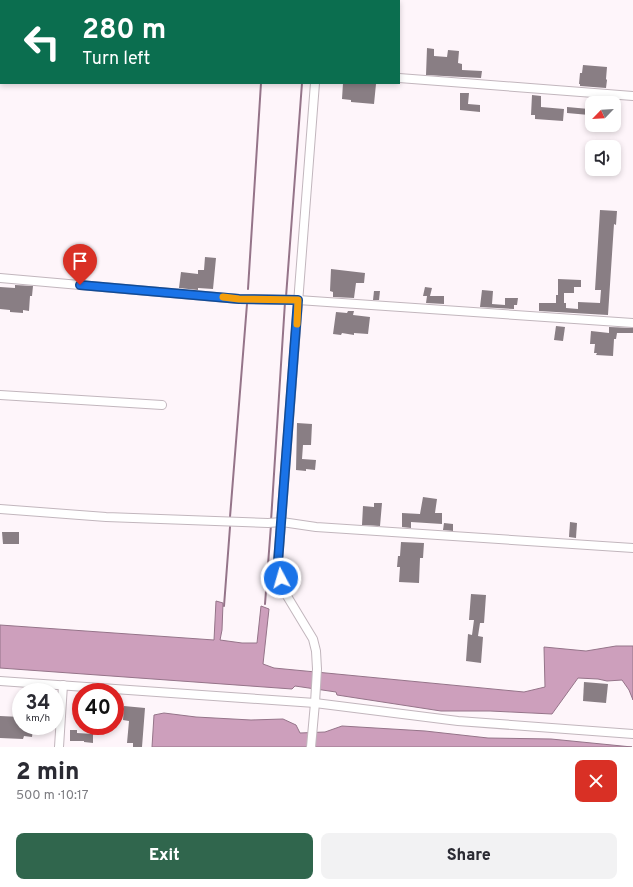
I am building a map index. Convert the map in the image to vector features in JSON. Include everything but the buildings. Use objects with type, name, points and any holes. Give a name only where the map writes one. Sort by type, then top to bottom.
[{"type":"street","points":[[400,78],[633,96]]},
{"type":"street","points":[[311,747],[316,690],[316,651],[313,639],[287,596],[278,562],[315,84]]},
{"type":"street","points":[[0,278],[239,299],[298,300],[633,323]]},
{"type":"street","points":[[0,395],[162,405]]},
{"type":"street","points":[[0,509],[106,517],[268,523],[282,522],[316,527],[633,548]]},
{"type":"street","points":[[0,681],[32,683]]},
{"type":"street","points":[[64,685],[315,703],[458,721],[633,734]]},
{"type":"street","points":[[58,747],[59,735]]},
{"type":"shaded area","points":[[216,601],[223,603],[220,640],[242,643],[257,643],[261,606],[269,609],[263,664],[274,668],[524,692],[545,687],[544,647],[586,651],[616,646],[633,646],[633,700],[629,690],[622,680],[607,681],[578,678],[552,714],[490,711],[441,711],[337,695],[336,692],[295,686],[292,689],[0,668],[0,625],[214,640]]},
{"type":"shaded area","points":[[164,713],[196,717],[251,720],[283,719],[296,725],[300,733],[325,732],[342,726],[425,731],[488,738],[551,739],[632,747],[152,747],[154,715]]},
{"type":"waterway","points":[[248,289],[261,84]]},
{"type":"waterway","points":[[286,297],[302,84]]},
{"type":"waterway","points":[[271,521],[285,302]]},
{"type":"waterway","points":[[230,517],[247,304]]},
{"type":"waterway","points":[[265,604],[271,525]]},
{"type":"waterway","points":[[224,606],[230,527]]},
{"type":"slow traffic","points":[[223,297],[239,299],[298,300],[297,324]]},
{"type":"route","points":[[80,285],[239,299],[298,300],[278,562],[281,578]]}]
